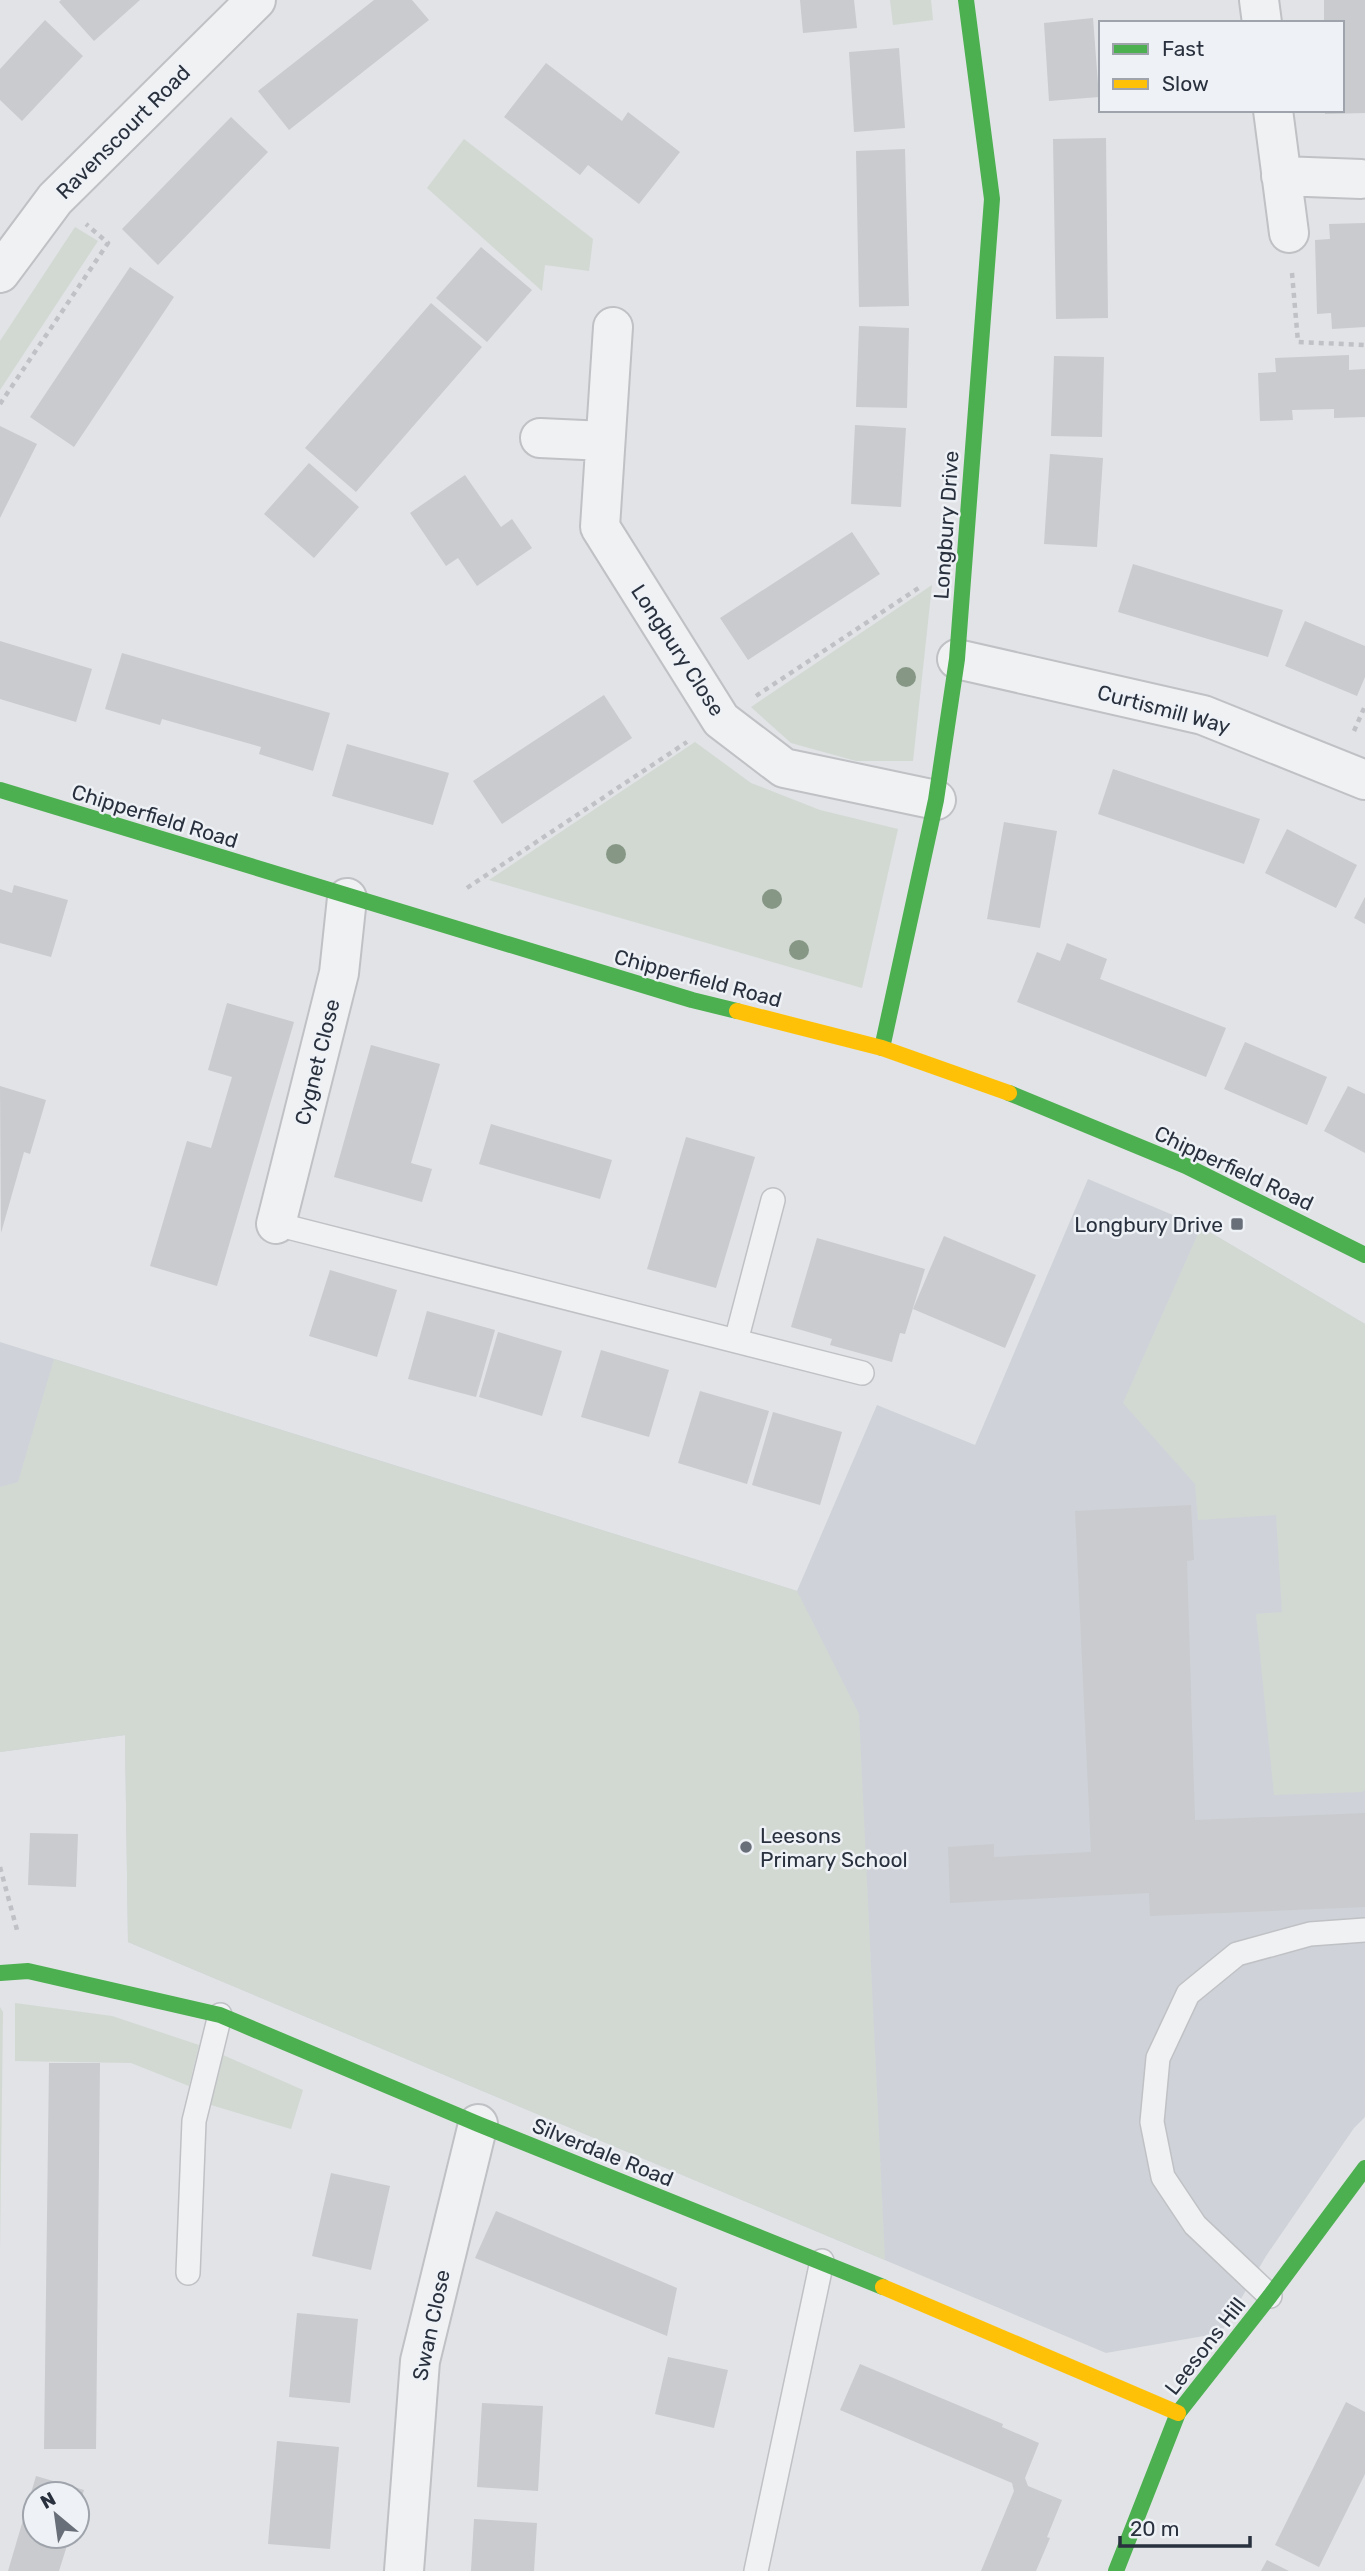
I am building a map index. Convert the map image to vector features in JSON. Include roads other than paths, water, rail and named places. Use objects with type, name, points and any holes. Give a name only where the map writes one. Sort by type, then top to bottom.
[{"type":"street","name":"Ravenscourt Road","points":[[0,273],[55,199],[256,0]]},
{"type":"street","name":"Longbury Drive","points":[[882,1048],[936,800],[957,659],[992,199],[966,0]]},
{"type":"street","points":[[1259,0],[1262,21]]},
{"type":"street","points":[[1273,112],[1289,233]]},
{"type":"street","points":[[1281,176],[1361,179]]},
{"type":"street","name":"Longbury Close","points":[[613,327],[600,527],[721,720],[784,768],[936,800]]},
{"type":"street","points":[[540,438],[605,441]]},
{"type":"street","name":"Curtismill Way","points":[[957,659],[1203,715],[1365,780]]},
{"type":"street","name":"Chipperfield Road","points":[[0,790],[347,898],[692,1000],[882,1048],[1027,1100],[1186,1166],[1365,1255]]},
{"type":"street","name":"Cygnet Close","points":[[276,1224],[339,973],[347,898]]},
{"type":"street","name":"Silverdale Road","points":[[0,1973],[28,1971],[220,2015],[478,2124],[822,2261],[1178,2413]]},
{"type":"street","name":"Swan Close","points":[[404,2571],[420,2361],[478,2124]]},
{"type":"street","name":"Leesons Hill","points":[[1116,2571],[1178,2413],[1270,2296],[1365,2168]]},
{"type":"lane","points":[[736,1341],[773,1200]]},
{"type":"lane","points":[[276,1224],[862,1373]]},
{"type":"lane","points":[[1270,2296],[1195,2225],[1163,2177],[1152,2122],[1158,2058],[1188,1994],[1237,1954],[1310,1934],[1365,1930]]},
{"type":"lane","points":[[188,2273],[194,2121],[220,2015]]},
{"type":"lane","points":[[756,2571],[822,2261]]},
{"type":"place","name":"Longbury Drive","points":[[1237,1224]]},
{"type":"place","name":"Leesons Primary School","points":[[746,1847]]}]
